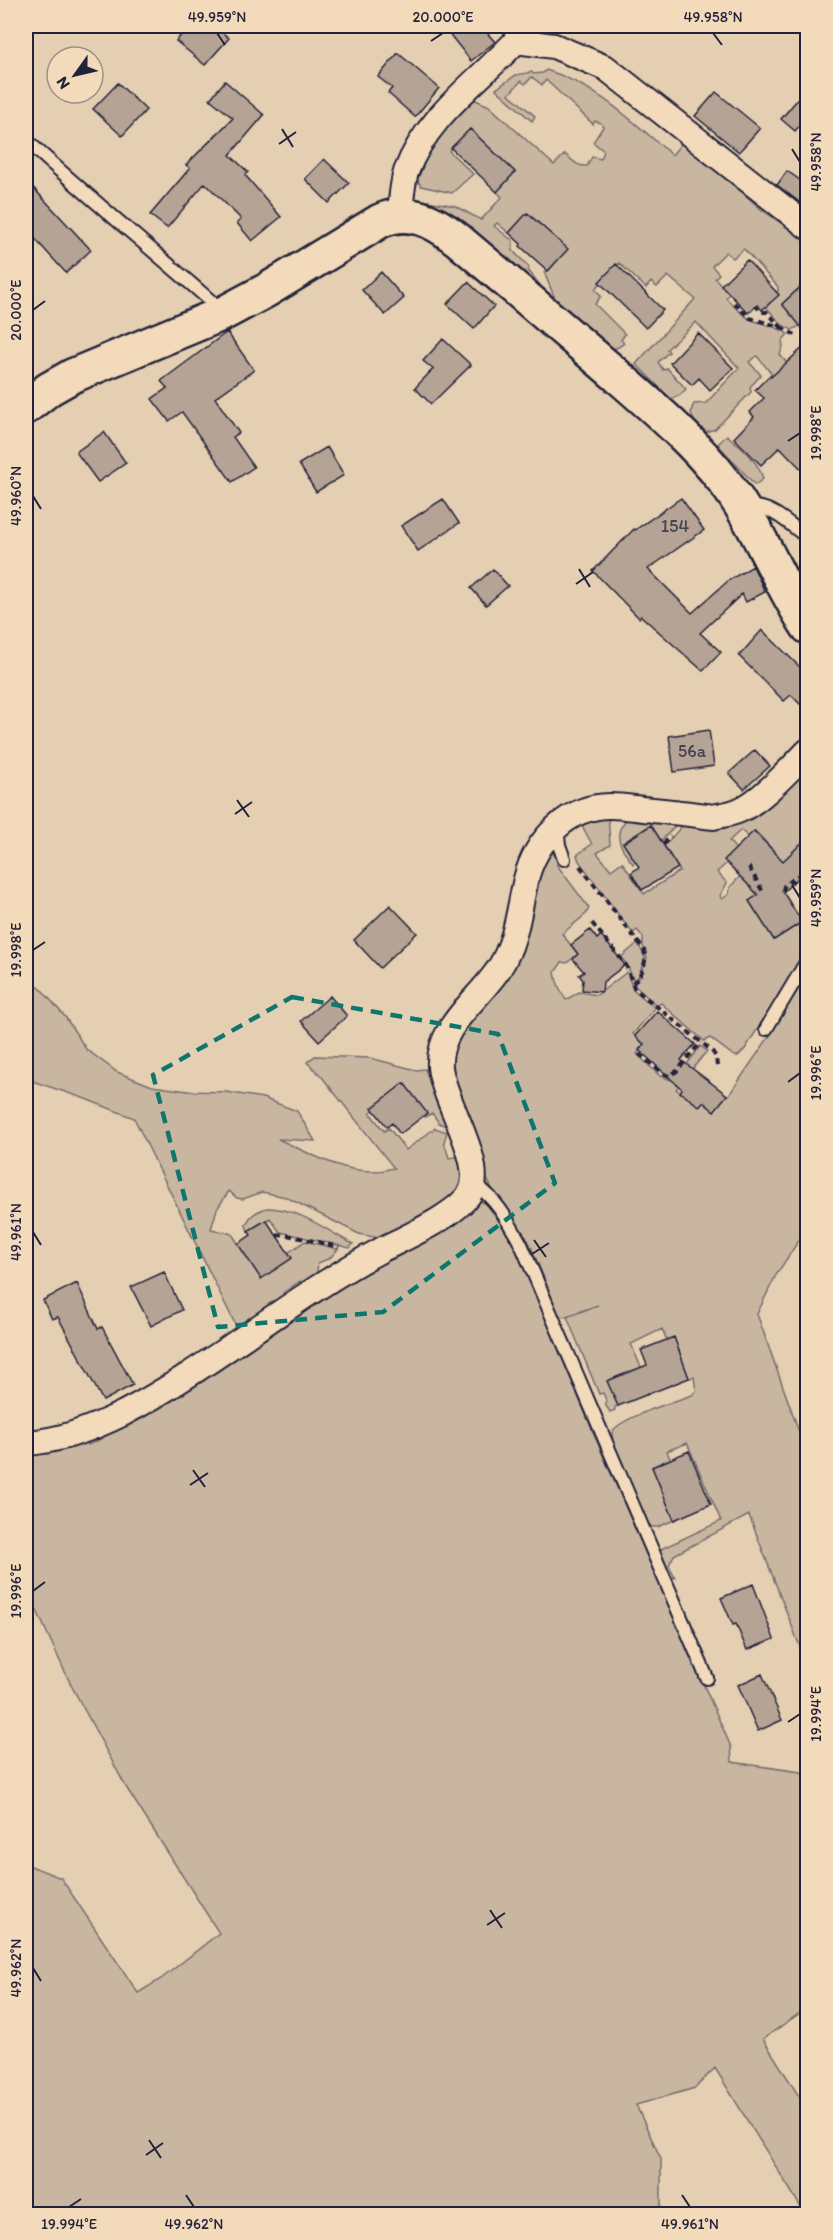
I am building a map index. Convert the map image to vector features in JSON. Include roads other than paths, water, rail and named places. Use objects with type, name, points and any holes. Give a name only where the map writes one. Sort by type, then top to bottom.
[{"type":"street","points":[[400,214],[406,172],[421,145],[446,108],[518,33],[606,68],[807,227]]},
{"type":"street","points":[[26,408],[49,389],[72,376],[224,313],[267,290],[380,221],[400,214],[422,219],[449,232],[543,311],[685,439],[724,481],[745,512],[801,610]]},
{"type":"street","points":[[26,1443],[61,1437],[95,1426],[164,1390],[349,1267],[441,1219],[470,1195],[474,1183],[472,1161],[443,1080],[440,1066],[442,1048],[463,1012],[498,970],[510,951],[535,854],[557,827],[590,808],[611,806],[713,817],[728,815],[742,810],[757,798],[807,751]]},
{"type":"lane","points":[[26,141],[224,313]]},
{"type":"lane","points":[[745,512],[752,507],[761,507],[772,512],[807,538]]},
{"type":"lane","points":[[557,827],[559,845],[564,859]]},
{"type":"lane","points":[[766,1029],[807,959]]},
{"type":"lane","points":[[474,1183],[490,1195],[506,1216],[521,1244],[707,1678]]}]
